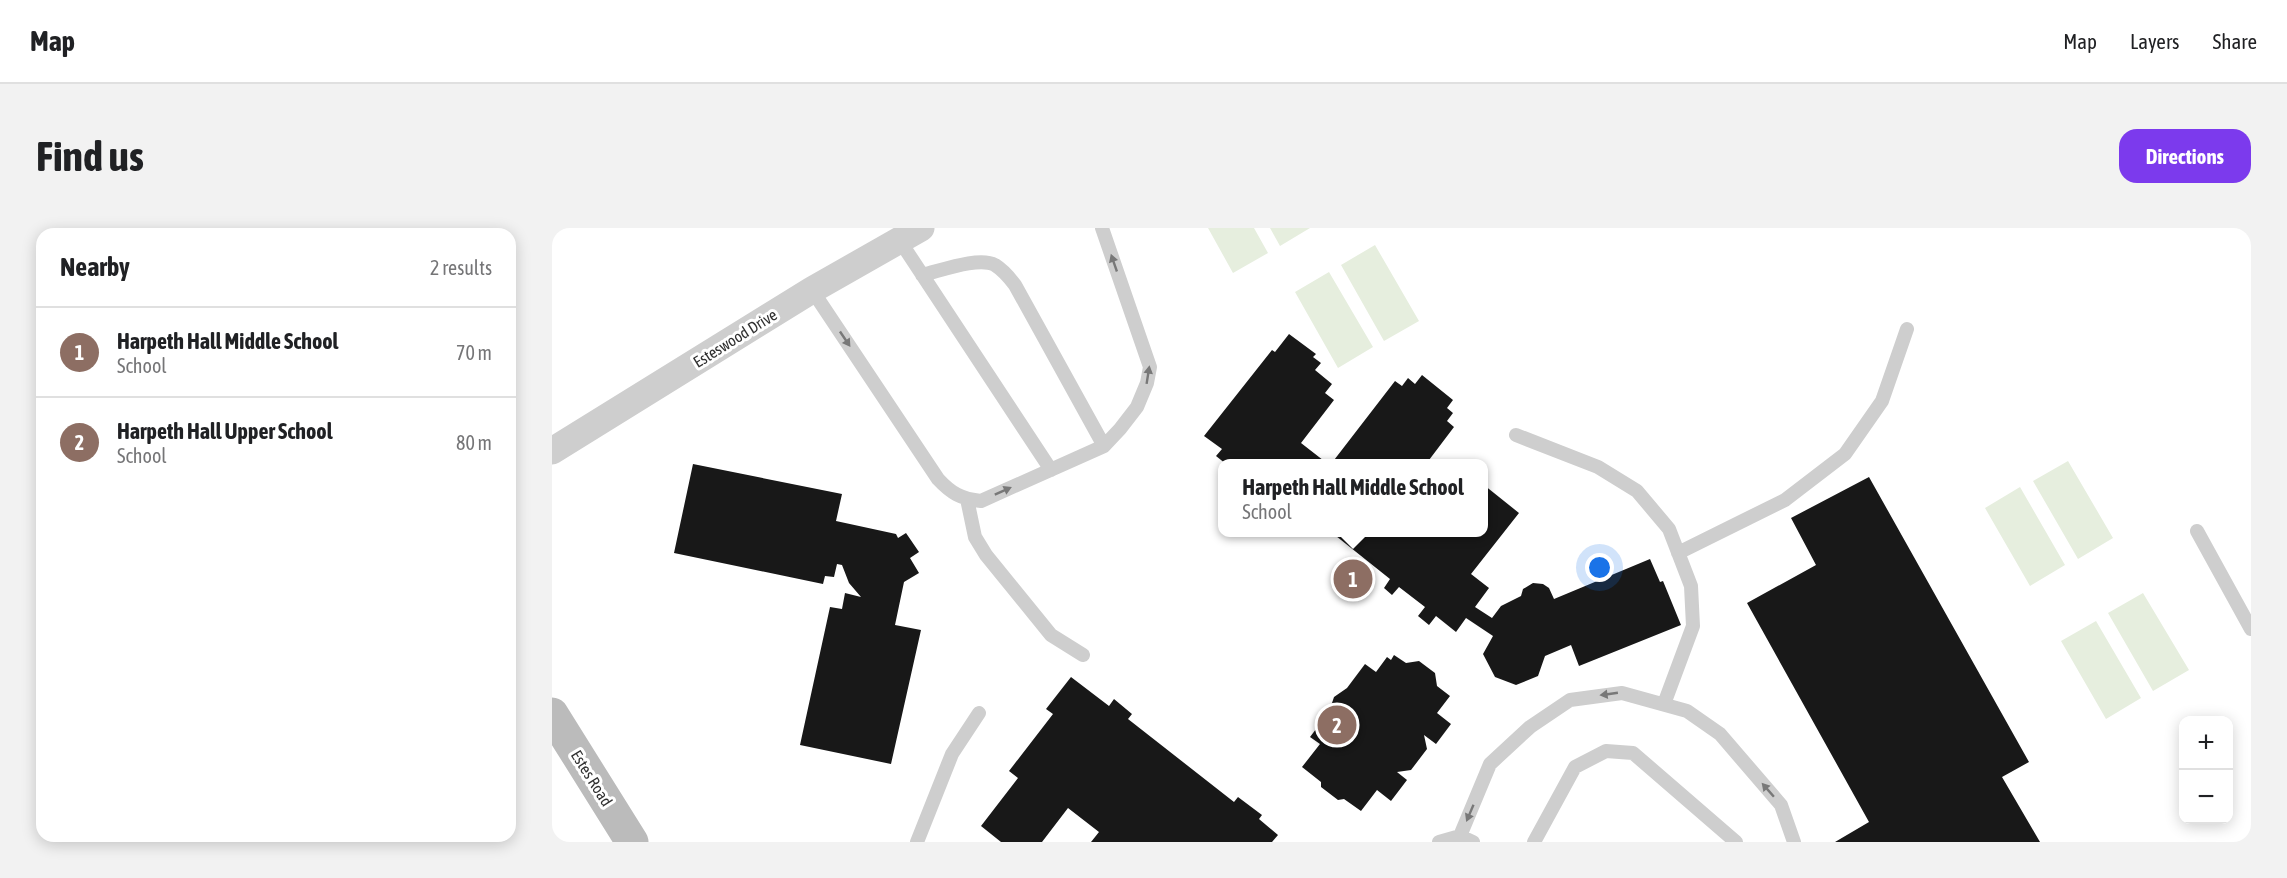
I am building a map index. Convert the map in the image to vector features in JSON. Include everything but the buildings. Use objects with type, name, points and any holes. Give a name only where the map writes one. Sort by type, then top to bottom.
[{"type":"main road","name":"Estes Road","points":[[552,714],[633,842]]},
{"type":"street","name":"Esteswood Drive","points":[[552,452],[812,290],[910,235]]},
{"type":"lane","points":[[812,290],[938,479],[949,491],[967,500],[981,501],[1104,446],[1137,407],[1147,383],[1150,367],[1102,228]]},
{"type":"lane","points":[[910,235],[922,275],[1051,471]]},
{"type":"lane","points":[[922,275],[981,261],[993,264],[1005,273],[1015,285],[1104,446]]},
{"type":"lane","points":[[1678,553],[1785,500],[1845,454],[1882,401],[1907,328]]},
{"type":"lane","points":[[1516,435],[1598,467],[1636,491],[1669,529],[1692,586],[1693,626],[1664,704]]},
{"type":"lane","points":[[967,500],[975,537],[986,555],[1051,635],[1083,655]]},
{"type":"lane","points":[[2197,531],[2251,629]]},
{"type":"lane","points":[[1439,842],[1462,840],[1490,764],[1530,727],[1570,700],[1622,693],[1687,711],[1720,734],[1781,805],[1794,842]]},
{"type":"lane","points":[[917,842],[952,754],[979,714]]},
{"type":"lane","points":[[1534,842],[1575,767],[1606,751],[1633,753],[1736,842]]},
{"type":"green space","points":[[1208,228],[1254,228],[1268,253],[1233,273]]},
{"type":"green space","points":[[1270,228],[1310,228],[1280,246]]},
{"type":"green space","points":[[1375,245],[1419,321],[1384,341],[1341,265]]},
{"type":"green space","points":[[1329,272],[1373,347],[1338,368],[1295,292]]},
{"type":"green space","points":[[2068,461],[2113,538],[2078,559],[2033,481]]},
{"type":"green space","points":[[2020,487],[2065,565],[2030,586],[1985,508]]},
{"type":"green space","points":[[2143,593],[2189,670],[2153,691],[2108,613]]},
{"type":"green space","points":[[2096,621],[2141,698],[2106,719],[2061,641]]},
{"type":"place","name":"Harpeth Hall Middle School","points":[[1353,579]]},
{"type":"place","name":"Harpeth Hall Upper School","points":[[1337,725]]}]
